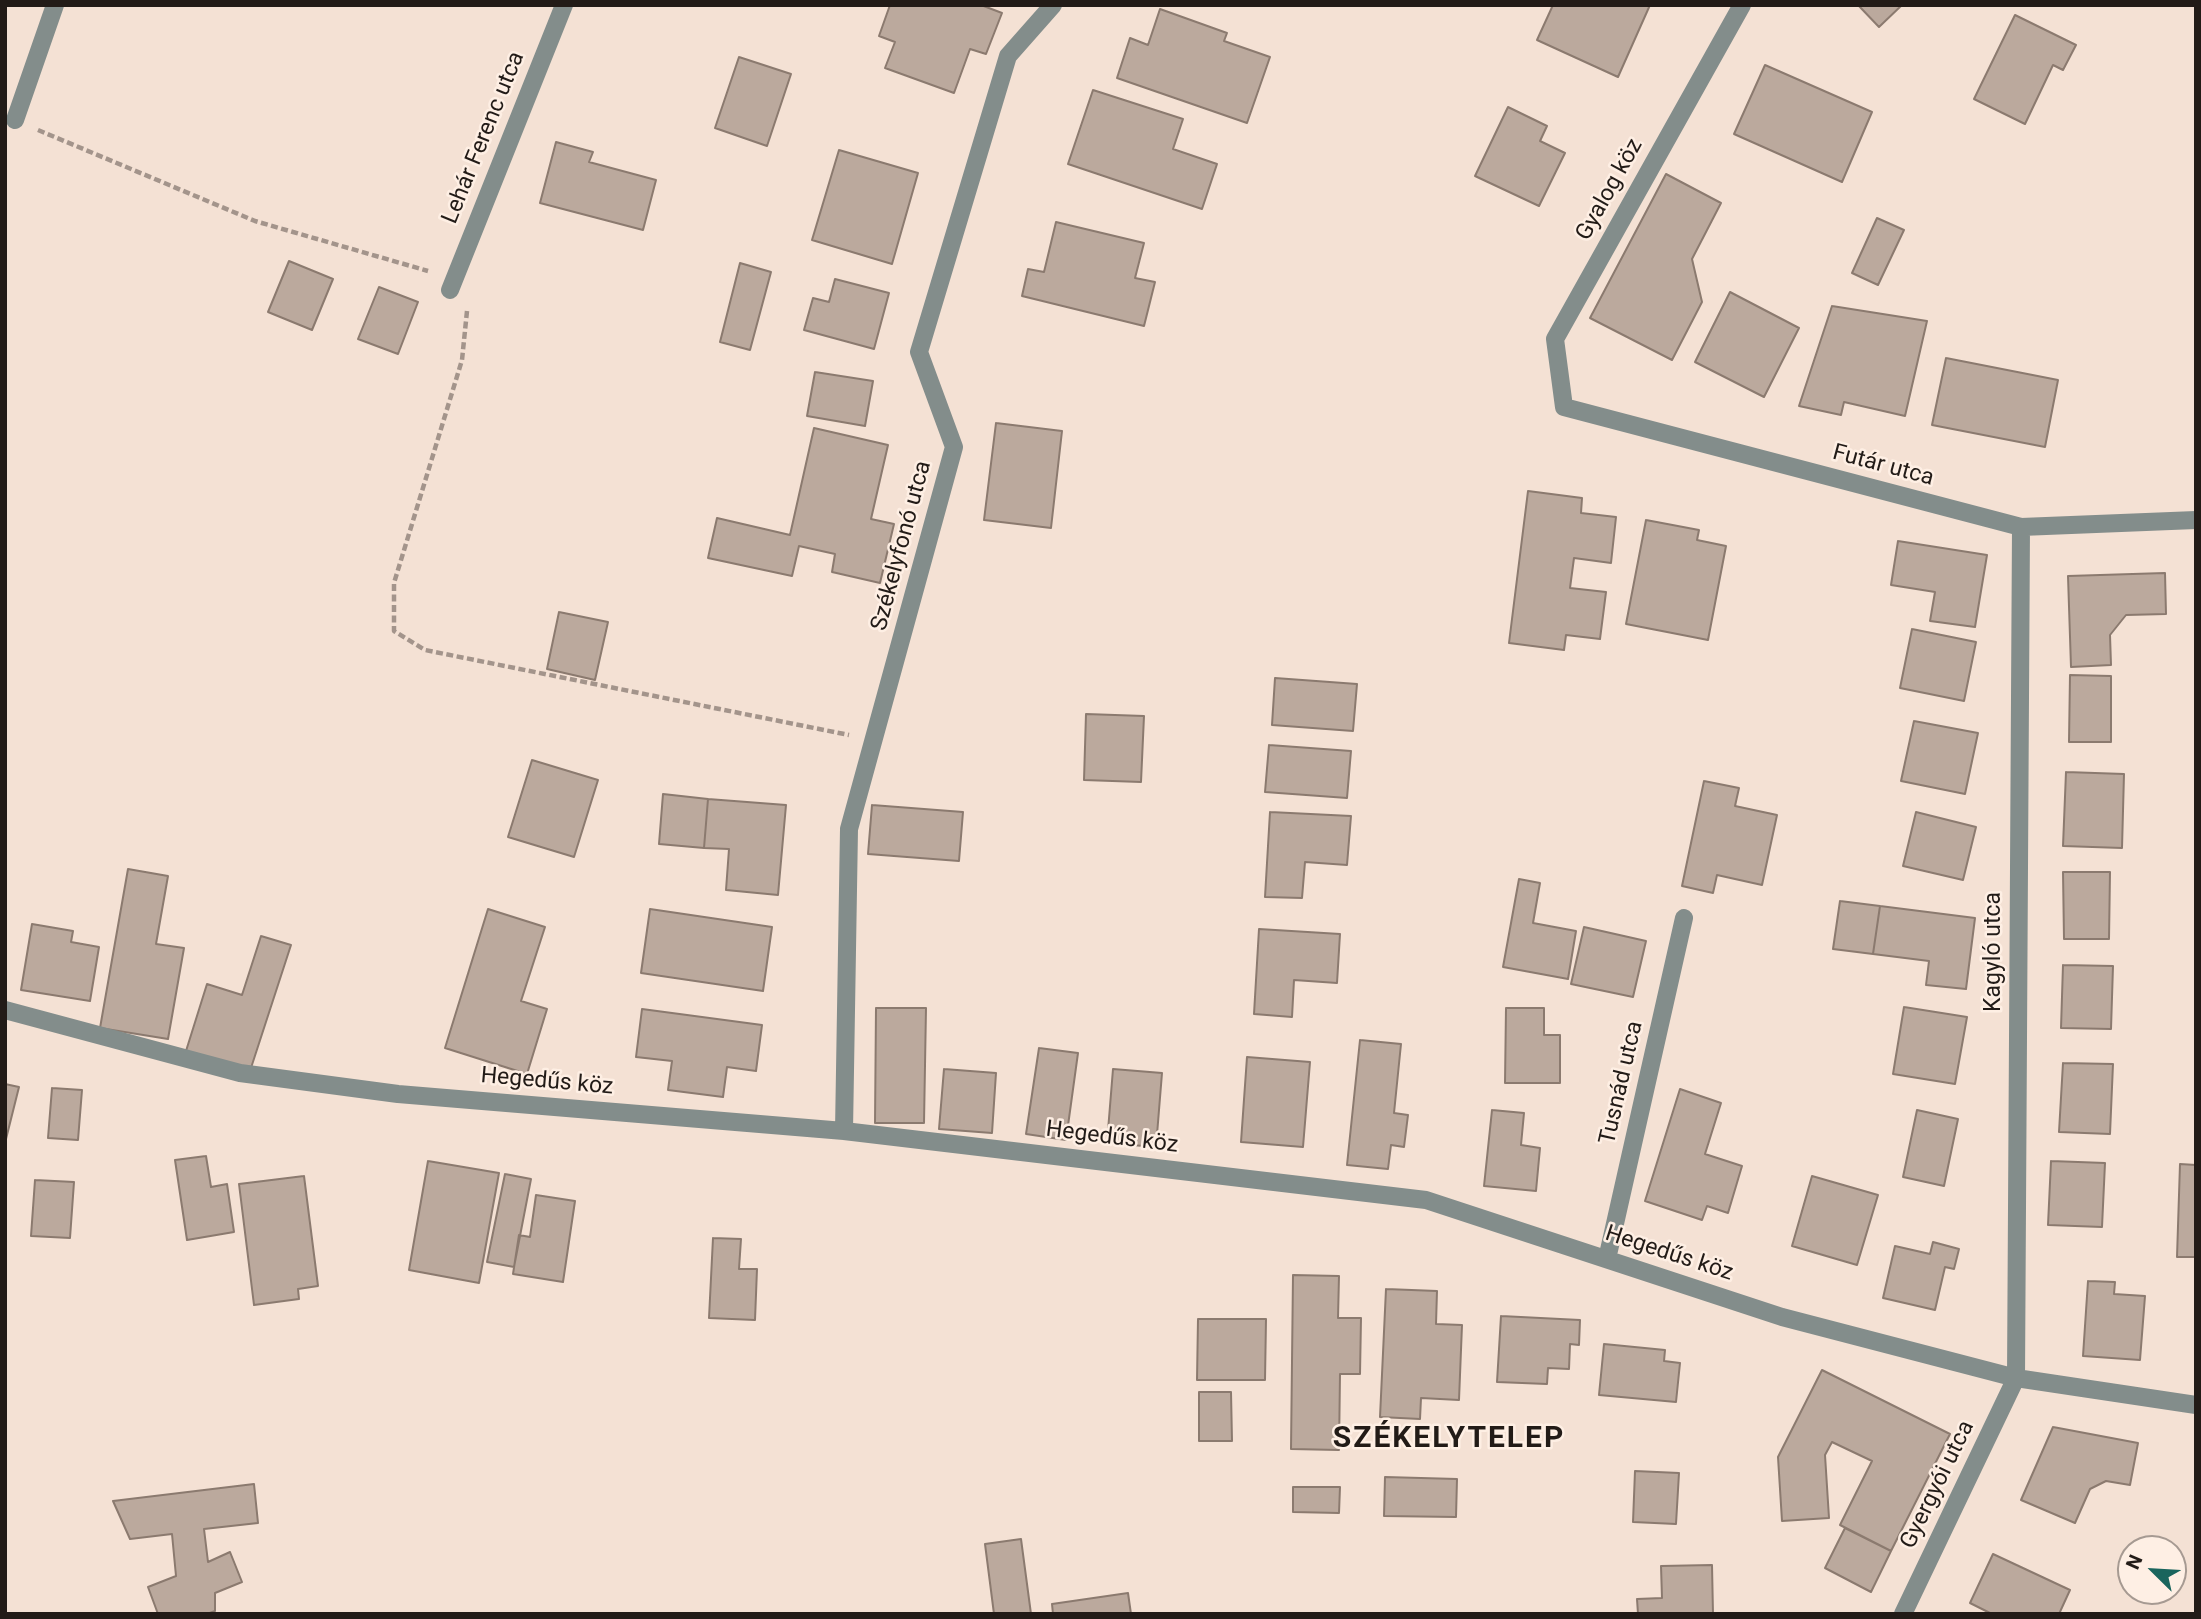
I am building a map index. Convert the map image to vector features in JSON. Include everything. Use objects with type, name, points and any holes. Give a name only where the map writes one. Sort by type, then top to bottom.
[{"type":"street","points":[[15,120],[55,5]]},
{"type":"street","name":"Lehár Ferenc utca","points":[[450,290],[564,5]]},
{"type":"street","name":"Székelyfonó utca","points":[[844,1130],[849,829],[954,447],[919,352],[1008,56],[1053,5]]},
{"type":"street","name":"Gyalog köz","points":[[1564,407],[1555,339],[1742,5]]},
{"type":"street","name":"Futár utca","points":[[1564,407],[2021,527],[2196,520]]},
{"type":"street","name":"Kagyló utca","points":[[2016,1378],[2021,527]]},
{"type":"street","name":"Tusnád utca","points":[[1607,1259],[1684,918]]},
{"type":"street","name":"Hegedűs köz","points":[[5,1010],[240,1073],[398,1094],[844,1130],[1426,1200],[1782,1317],[2016,1378],[2196,1405]]},
{"type":"street","name":"Gyergyói utca","points":[[1903,1614],[2016,1378]]},
{"type":"path","points":[[15,120],[255,221],[437,274],[469,313],[464,348],[394,583],[394,631],[425,650],[874,740]]},
{"type":"building","points":[[890,5],[981,5],[1002,13],[986,54],[970,49],[954,93],[885,68],[895,42],[879,36]]},
{"type":"building","points":[[1553,5],[1650,5],[1618,77],[1537,40]]},
{"type":"building","points":[[1858,5],[1902,5],[1879,27]]},
{"type":"building","points":[[1160,9],[1227,33],[1224,41],[1270,57],[1247,123],[1117,78],[1130,38],[1148,45]]},
{"type":"building","points":[[2015,15],[2076,45],[2063,70],[2053,65],[2025,124],[1974,99]]},
{"type":"building","points":[[739,57],[791,74],[767,146],[715,128]]},
{"type":"building","points":[[1765,65],[1872,112],[1842,182],[1734,134]]},
{"type":"building","points":[[1093,90],[1183,119],[1173,149],[1217,164],[1202,209],[1068,164]]},
{"type":"building","points":[[1508,107],[1547,126],[1540,141],[1565,153],[1539,206],[1475,176]]},
{"type":"building","points":[[556,142],[593,152],[589,162],[656,180],[643,230],[540,203]]},
{"type":"building","points":[[839,150],[918,173],[892,264],[812,240]]},
{"type":"building","points":[[1666,174],[1721,203],[1692,259],[1702,302],[1672,360],[1590,318]]},
{"type":"building","points":[[1877,218],[1904,230],[1878,285],[1852,273]]},
{"type":"building","points":[[1056,222],[1144,243],[1135,278],[1155,282],[1144,326],[1022,296],[1028,269],[1044,272]]},
{"type":"building","points":[[289,261],[333,279],[312,330],[268,312]]},
{"type":"building","points":[[740,263],[771,272],[750,350],[720,342]]},
{"type":"building","points":[[835,279],[889,293],[874,349],[804,330],[813,298],[829,302]]},
{"type":"building","points":[[379,287],[418,302],[398,354],[358,339]]},
{"type":"building","points":[[1730,292],[1799,328],[1764,397],[1695,362]]},
{"type":"building","points":[[1832,306],[1927,321],[1905,416],[1844,402],[1841,415],[1799,406]]},
{"type":"building","points":[[1946,358],[2058,380],[2045,447],[1932,425]]},
{"type":"building","points":[[815,372],[873,381],[865,426],[807,416]]},
{"type":"building","points":[[996,423],[1062,431],[1051,528],[984,520]]},
{"type":"building","points":[[814,428],[888,445],[871,519],[894,524],[880,583],[832,572],[835,554],[799,546],[792,576],[708,558],[717,518],[790,535]]},
{"type":"building","points":[[1528,491],[1582,498],[1581,513],[1616,517],[1611,563],[1574,558],[1570,588],[1606,592],[1600,639],[1566,635],[1564,650],[1509,643]]},
{"type":"building","points":[[1646,520],[1699,530],[1697,540],[1726,546],[1708,640],[1626,624]]},
{"type":"building","points":[[1898,541],[1987,555],[1975,627],[1930,621],[1935,592],[1891,585]]},
{"type":"building","points":[[2165,573],[2166,614],[2126,615],[2110,635],[2111,665],[2071,667],[2068,576]]},
{"type":"building","points":[[559,612],[608,622],[595,680],[547,669]]},
{"type":"building","points":[[1912,629],[1976,642],[1964,701],[1900,688]]},
{"type":"building","points":[[2070,675],[2111,676],[2111,742],[2069,742]]},
{"type":"building","points":[[1275,678],[1357,684],[1353,731],[1272,725]]},
{"type":"building","points":[[1086,714],[1144,716],[1141,782],[1084,780]]},
{"type":"building","points":[[1914,721],[1978,733],[1965,794],[1901,781]]},
{"type":"building","points":[[1269,745],[1351,751],[1347,798],[1265,792]]},
{"type":"building","points":[[532,760],[598,780],[574,857],[508,837]]},
{"type":"building","points":[[2066,772],[2124,774],[2122,848],[2063,846]]},
{"type":"building","points":[[1704,781],[1739,788],[1735,806],[1777,815],[1762,885],[1717,875],[1713,893],[1682,886]]},
{"type":"building","points":[[663,794],[708,799],[704,848],[659,844]]},
{"type":"building","points":[[708,799],[786,805],[778,895],[726,890],[729,849],[704,848]]},
{"type":"building","points":[[872,805],[963,812],[959,861],[868,854]]},
{"type":"building","points":[[1270,812],[1351,816],[1347,865],[1305,862],[1302,898],[1265,897]]},
{"type":"building","points":[[1916,812],[1976,827],[1963,880],[1903,866]]},
{"type":"building","points":[[128,869],[168,876],[156,944],[184,948],[168,1039],[100,1028]]},
{"type":"building","points":[[2063,872],[2110,872],[2109,939],[2064,939]]},
{"type":"building","points":[[1519,879],[1540,883],[1533,923],[1576,931],[1568,979],[1503,967]]},
{"type":"building","points":[[1840,901],[1880,906],[1873,954],[1833,949]]},
{"type":"building","points":[[1880,906],[1975,918],[1966,989],[1926,985],[1929,961],[1873,954]]},
{"type":"building","points":[[488,909],[545,927],[521,1001],[547,1009],[527,1074],[445,1048]]},
{"type":"building","points":[[650,909],[772,927],[763,991],[641,973]]},
{"type":"building","points":[[32,924],[73,931],[71,942],[99,947],[90,1001],[21,990]]},
{"type":"building","points":[[1584,927],[1646,941],[1633,997],[1571,984]]},
{"type":"building","points":[[1259,929],[1340,934],[1337,983],[1294,980],[1292,1017],[1254,1014]]},
{"type":"building","points":[[261,936],[291,945],[250,1071],[186,1051],[207,984],[242,995]]},
{"type":"building","points":[[2063,965],[2113,966],[2111,1029],[2061,1028]]},
{"type":"building","points":[[1904,1007],[1967,1017],[1955,1084],[1893,1074]]},
{"type":"building","points":[[876,1008],[926,1008],[924,1123],[875,1123]]},
{"type":"building","points":[[1506,1008],[1544,1008],[1544,1035],[1560,1035],[1560,1083],[1505,1083]]},
{"type":"building","points":[[642,1009],[762,1025],[756,1071],[727,1067],[723,1097],[668,1090],[672,1061],[636,1057]]},
{"type":"building","points":[[1360,1040],[1401,1044],[1394,1113],[1408,1115],[1404,1147],[1391,1145],[1388,1169],[1347,1165]]},
{"type":"building","points":[[1039,1048],[1078,1053],[1066,1140],[1026,1134]]},
{"type":"building","points":[[1247,1057],[1310,1062],[1303,1147],[1241,1142]]},
{"type":"building","points":[[2063,1063],[2113,1064],[2110,1134],[2059,1132]]},
{"type":"building","points":[[944,1069],[996,1073],[992,1133],[939,1129]]},
{"type":"building","points":[[1113,1069],[1162,1073],[1156,1147],[1107,1143]]},
{"type":"building","points":[[5,1084],[19,1087],[5,1143]]},
{"type":"building","points":[[52,1088],[82,1090],[78,1140],[48,1138]]},
{"type":"building","points":[[1680,1089],[1721,1103],[1705,1154],[1742,1166],[1728,1213],[1707,1206],[1702,1220],[1645,1201]]},
{"type":"building","points":[[1492,1110],[1524,1113],[1521,1145],[1540,1148],[1536,1191],[1484,1186]]},
{"type":"building","points":[[1917,1110],[1958,1119],[1944,1186],[1903,1177]]},
{"type":"building","points":[[206,1156],[211,1187],[227,1184],[234,1232],[187,1240],[175,1160]]},
{"type":"building","points":[[428,1161],[499,1173],[479,1283],[409,1270]]},
{"type":"building","points":[[2051,1161],[2105,1163],[2102,1227],[2048,1225]]},
{"type":"building","points":[[2180,1164],[2196,1165],[2196,1257],[2177,1257]]},
{"type":"building","points":[[505,1174],[531,1179],[514,1267],[487,1262]]},
{"type":"building","points":[[304,1176],[318,1286],[298,1289],[299,1299],[254,1305],[239,1184]]},
{"type":"building","points":[[1812,1176],[1878,1195],[1857,1265],[1792,1246]]},
{"type":"building","points":[[35,1180],[74,1182],[70,1238],[31,1236]]},
{"type":"building","points":[[536,1195],[575,1201],[563,1282],[513,1274],[519,1235],[530,1237]]},
{"type":"building","points":[[713,1238],[741,1239],[739,1269],[757,1269],[755,1320],[709,1318]]},
{"type":"building","points":[[1933,1242],[1959,1249],[1954,1269],[1945,1267],[1935,1310],[1883,1298],[1895,1246],[1930,1254]]},
{"type":"building","points":[[1293,1275],[1339,1276],[1338,1318],[1361,1318],[1360,1374],[1340,1374],[1339,1450],[1291,1449]]},
{"type":"building","points":[[2088,1281],[2115,1282],[2114,1294],[2145,1296],[2140,1360],[2083,1356]]},
{"type":"building","points":[[1386,1289],[1437,1291],[1436,1324],[1462,1325],[1459,1400],[1421,1398],[1420,1419],[1380,1417]]},
{"type":"building","points":[[1501,1316],[1580,1320],[1579,1345],[1570,1344],[1569,1369],[1548,1368],[1547,1384],[1497,1382]]},
{"type":"building","points":[[1198,1319],[1266,1319],[1265,1380],[1197,1380]]},
{"type":"building","points":[[1604,1344],[1665,1350],[1664,1361],[1680,1363],[1676,1402],[1599,1395]]},
{"type":"building","points":[[1822,1370],[1950,1434],[1891,1551],[1840,1525],[1872,1461],[1832,1442],[1825,1455],[1829,1518],[1782,1521],[1778,1457]]},
{"type":"building","points":[[1199,1392],[1231,1392],[1232,1441],[1199,1441]]},
{"type":"building","points":[[2053,1427],[2138,1443],[2130,1485],[2106,1481],[2090,1489],[2075,1523],[2021,1500]]},
{"type":"building","points":[[1635,1471],[1679,1473],[1676,1524],[1633,1522]]},
{"type":"building","points":[[1385,1477],[1457,1479],[1456,1517],[1384,1516]]},
{"type":"building","points":[[254,1484],[258,1523],[204,1529],[208,1562],[230,1552],[242,1582],[215,1593],[215,1611],[207,1614],[158,1614],[148,1587],[176,1576],[172,1534],[130,1539],[113,1501]]},
{"type":"building","points":[[1293,1487],[1340,1487],[1339,1513],[1293,1512]]},
{"type":"building","points":[[1845,1528],[1891,1551],[1871,1592],[1825,1568]]},
{"type":"building","points":[[1021,1539],[1031,1614],[994,1614],[985,1544]]},
{"type":"building","points":[[1993,1554],[2070,1590],[2059,1614],[1992,1614],[1970,1603]]},
{"type":"building","points":[[1712,1565],[1713,1614],[1638,1614],[1637,1599],[1662,1598],[1661,1566]]},
{"type":"building","points":[[1128,1593],[1131,1614],[1053,1614],[1052,1604]]},
{"type":"district","name":"SZÉKELYTELEP","points":[[1449,1439]]}]
